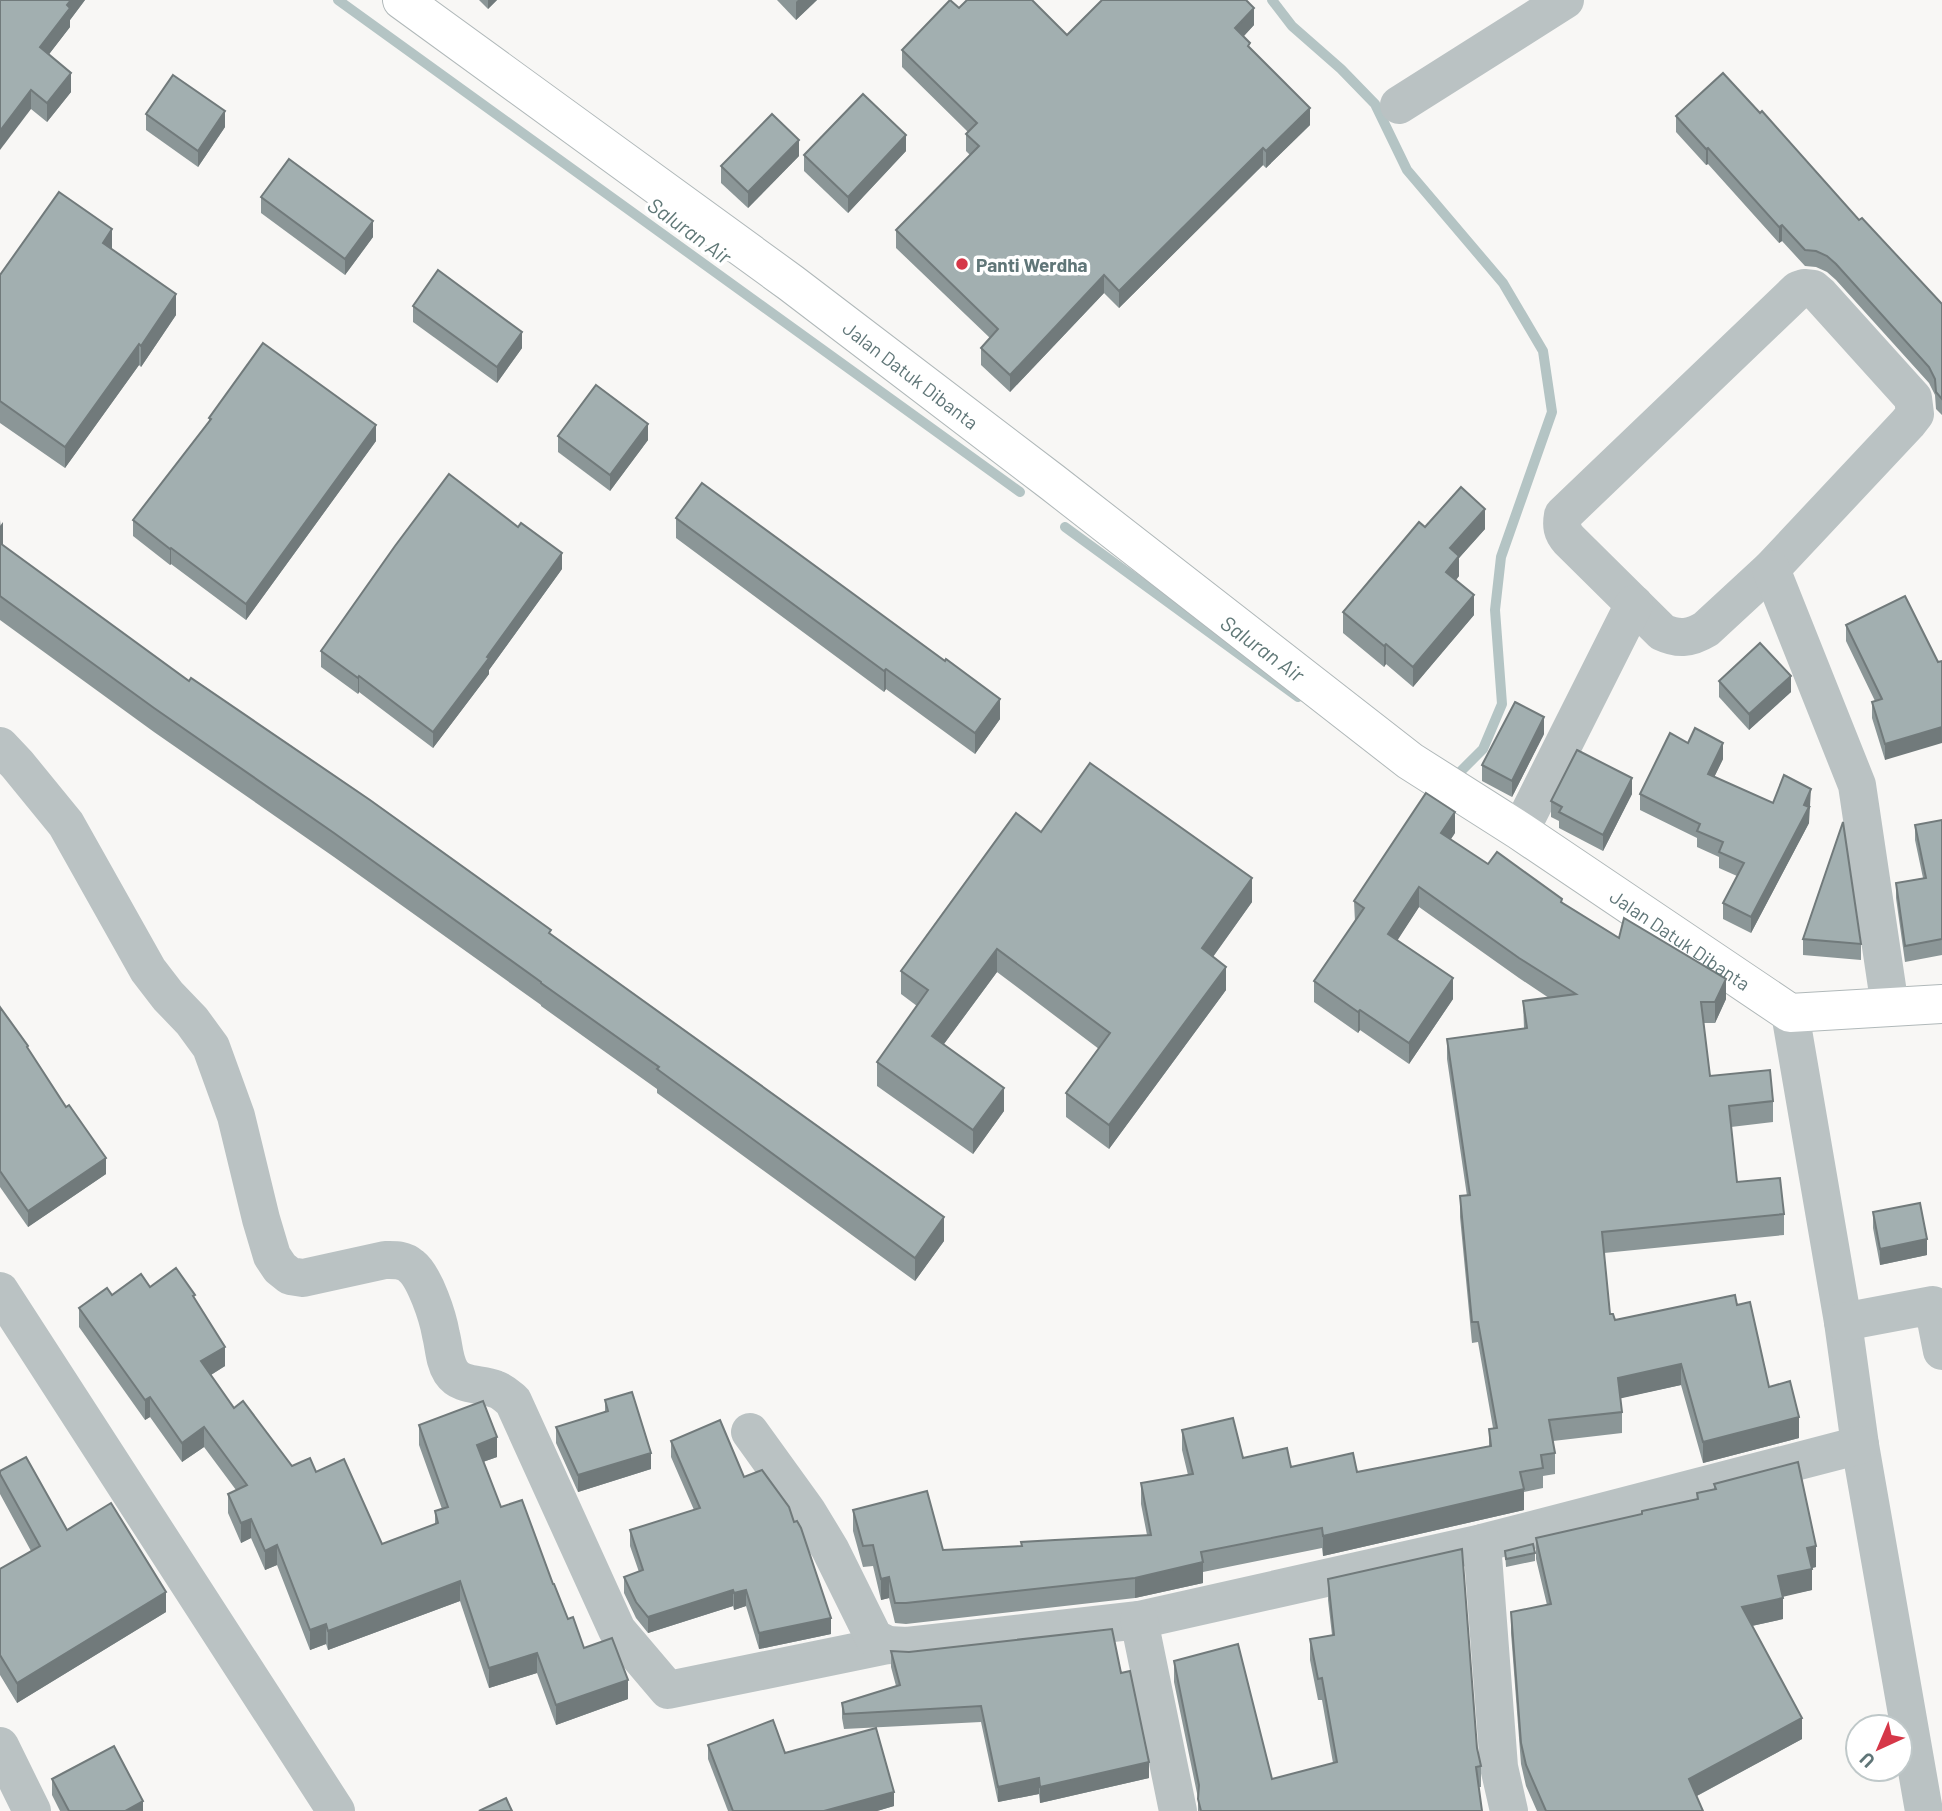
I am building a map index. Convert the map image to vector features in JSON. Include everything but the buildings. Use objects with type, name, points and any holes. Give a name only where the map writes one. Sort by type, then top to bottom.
[{"type":"main road","name":"Jalan Datuk Dibanta","points":[[402,0],[791,284],[1052,482],[1410,761],[1520,831],[1790,1013]]},
{"type":"main road","points":[[1790,1013],[1942,1004]]},
{"type":"street","points":[[1399,105],[1565,0]]},
{"type":"street","points":[[1813,289],[1913,398],[1916,408],[1913,417],[1771,569],[1706,629],[1695,636],[1671,636],[1662,632],[1634,604],[1563,533],[1563,515],[1798,290],[1813,289]]},
{"type":"street","points":[[1771,569],[1857,785],[1891,1007]]},
{"type":"street","points":[[1520,831],[1634,604]]},
{"type":"street","points":[[0,746],[18,764],[66,824],[148,970],[211,1047],[236,1116],[272,1256],[280,1268],[290,1276],[303,1278],[385,1260],[398,1259],[409,1264],[419,1275],[439,1325],[446,1361],[452,1373],[467,1384],[492,1387],[513,1401],[617,1630],[668,1689],[888,1646],[1139,1620],[1482,1543],[1860,1446]]},
{"type":"street","points":[[1790,1013],[1843,1322],[1860,1446],[1928,1745],[1924,1811]]},
{"type":"street","points":[[0,1291],[336,1811]]},
{"type":"street","points":[[1843,1322],[1938,1304],[1942,1351]]},
{"type":"street","points":[[750,1432],[807,1511],[830,1549],[874,1638],[888,1646]]},
{"type":"street","points":[[1482,1543],[1499,1767],[1509,1811]]},
{"type":"street","points":[[1139,1620],[1178,1811]]},
{"type":"street","points":[[0,1745],[32,1811]]},
{"type":"waterway","name":"Saluran Air","points":[[338,0],[1020,492]]},
{"type":"waterway","points":[[1272,0],[1292,26],[1341,69],[1375,104],[1407,170],[1503,283],[1543,351],[1552,412],[1501,557],[1495,610],[1502,704],[1483,749],[1455,777]]},
{"type":"waterway","name":"Saluran Air","points":[[1065,527],[1298,697]]},
{"type":"place","name":"Panti Werdha","points":[[962,264]]}]
